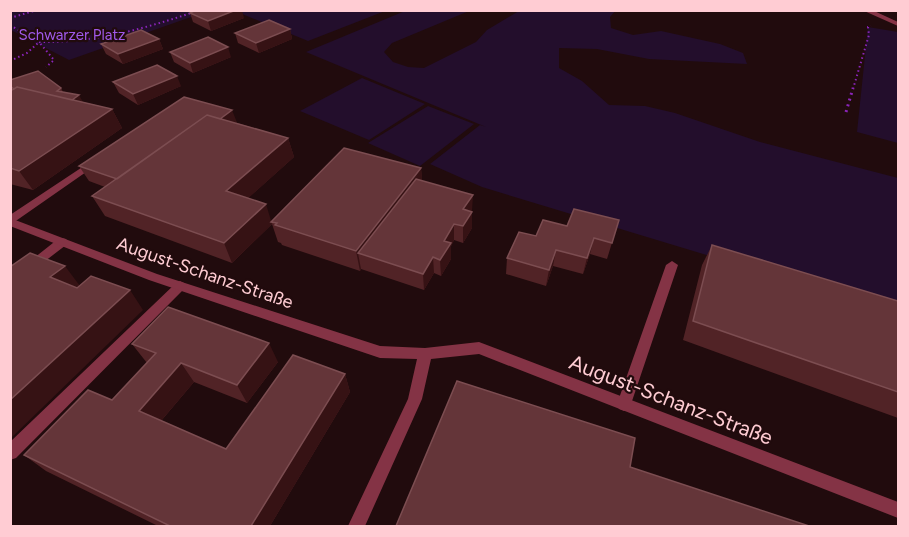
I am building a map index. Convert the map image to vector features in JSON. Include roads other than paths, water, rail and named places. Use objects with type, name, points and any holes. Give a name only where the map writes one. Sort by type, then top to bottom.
[{"type":"street","points":[[865,10],[898,24]]},
{"type":"street","points":[[10,222],[108,152]]},
{"type":"street","name":"August-Schanz-Straße","points":[[10,222],[180,286],[380,352],[425,354],[479,348],[898,510]]},
{"type":"street","points":[[10,284],[62,242]]},
{"type":"street","points":[[624,404],[672,265]]},
{"type":"street","points":[[10,453],[180,286]]},
{"type":"street","points":[[356,526],[415,399],[425,354]]},
{"type":"park label","name":"Schwarzer Platz","points":[[72,35]]}]
